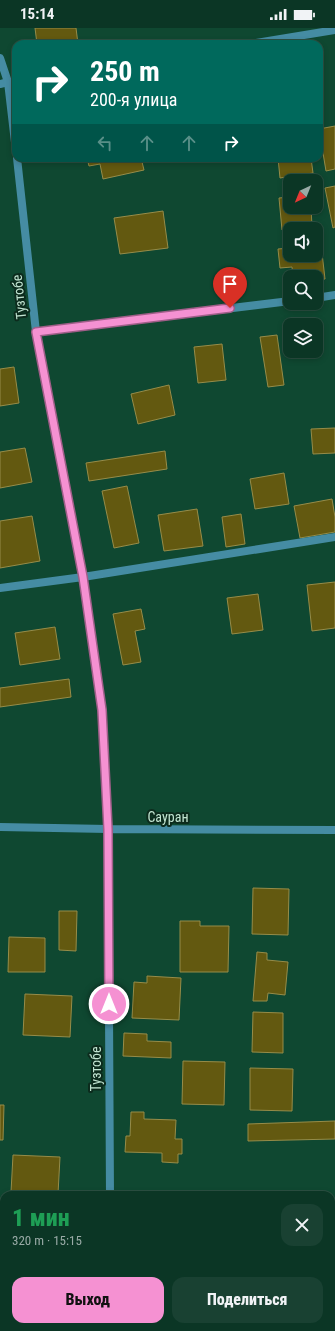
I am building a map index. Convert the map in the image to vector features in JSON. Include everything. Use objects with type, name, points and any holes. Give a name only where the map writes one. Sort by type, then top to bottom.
[{"type":"street","points":[[274,40],[335,30]]},
{"type":"street","points":[[0,58],[8,82],[12,116]]},
{"type":"street","name":"Тузтобе","points":[[17,162],[36,332],[83,577],[102,710],[108,829],[110,1191]]},
{"type":"street","points":[[323,297],[335,295]]},
{"type":"street","points":[[36,332],[283,302]]},
{"type":"street","points":[[0,588],[83,577],[335,537]]},
{"type":"street","name":"Сауран","points":[[0,827],[335,830]]},
{"type":"building","points":[[35,28],[76,28],[78,40],[36,40]]},
{"type":"building","points":[[335,126],[335,169],[326,171],[323,153],[323,128]]},
{"type":"building","points":[[88,162],[142,162],[144,170],[103,179],[100,164],[89,166]]},
{"type":"building","points":[[278,162],[312,162],[313,173],[283,174],[283,178],[280,178]]},
{"type":"building","points":[[335,186],[335,227],[333,228],[325,188]]},
{"type":"building","points":[[279,198],[283,198],[283,214],[311,214],[312,222],[283,222],[282,230]]},
{"type":"building","points":[[163,211],[168,248],[120,254],[114,218]]},
{"type":"building","points":[[278,249],[283,249],[283,262],[323,262],[325,279],[323,279],[323,270],[292,270],[292,267],[280,268]]},
{"type":"building","points":[[277,335],[284,385],[268,387],[260,337]]},
{"type":"building","points":[[222,344],[226,380],[198,383],[194,347]]},
{"type":"building","points":[[14,367],[19,403],[0,406],[0,369]]},
{"type":"building","points":[[169,385],[175,415],[138,424],[131,394]]},
{"type":"building","points":[[335,428],[335,453],[313,454],[311,429]]},
{"type":"building","points":[[25,448],[32,482],[0,488],[0,452]]},
{"type":"building","points":[[165,451],[167,469],[89,481],[86,463]]},
{"type":"building","points":[[284,473],[289,504],[255,509],[250,479]]},
{"type":"building","points":[[127,486],[139,543],[114,548],[102,491]]},
{"type":"building","points":[[332,499],[335,517],[335,532],[300,538],[294,506]]},
{"type":"building","points":[[197,509],[203,546],[164,551],[158,515]]},
{"type":"building","points":[[241,514],[245,544],[226,547],[222,517]]},
{"type":"building","points":[[32,516],[40,561],[0,568],[0,521]]},
{"type":"building","points":[[335,582],[335,628],[312,631],[307,585]]},
{"type":"building","points":[[258,594],[263,630],[232,634],[227,598]]},
{"type":"building","points":[[141,609],[145,629],[135,631],[141,662],[123,665],[113,614]]},
{"type":"building","points":[[55,627],[60,659],[20,665],[15,633]]},
{"type":"building","points":[[69,679],[71,697],[0,707],[0,688]]},
{"type":"building","points":[[253,888],[289,889],[288,935],[252,934]]},
{"type":"building","points":[[59,911],[77,911],[76,951],[59,950]]},
{"type":"building","points":[[180,921],[200,921],[200,926],[229,926],[228,972],[180,972]]},
{"type":"building","points":[[9,937],[45,938],[45,972],[8,972]]},
{"type":"building","points":[[257,952],[267,953],[267,960],[288,962],[285,995],[268,993],[267,1001],[253,1001]]},
{"type":"building","points":[[147,976],[181,978],[179,1020],[132,1018],[134,982],[147,983]]},
{"type":"building","points":[[25,994],[72,996],[70,1037],[23,1035]]},
{"type":"building","points":[[253,1012],[283,1013],[283,1053],[252,1052]]},
{"type":"building","points":[[124,1033],[147,1034],[147,1041],[171,1042],[171,1058],[123,1056]]},
{"type":"building","points":[[183,1061],[225,1062],[224,1105],[182,1104]]},
{"type":"building","points":[[250,1068],[293,1069],[292,1111],[250,1110]]},
{"type":"building","points":[[0,1105],[4,1105],[3,1140],[0,1140]]},
{"type":"building","points":[[131,1112],[144,1112],[144,1119],[176,1120],[175,1139],[182,1139],[182,1154],[178,1154],[178,1163],[162,1162],[162,1153],[125,1152],[126,1136],[130,1136]]},
{"type":"building","points":[[335,1121],[335,1139],[248,1141],[248,1124]]},
{"type":"building","points":[[13,1155],[60,1157],[58,1191],[11,1191]]},
{"type":"route","points":[[109,1004],[108,829],[102,710],[83,577],[36,332],[230,308]]}]
